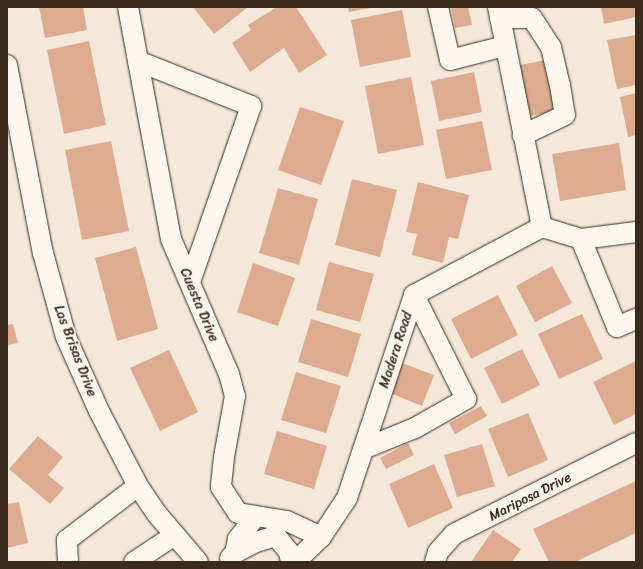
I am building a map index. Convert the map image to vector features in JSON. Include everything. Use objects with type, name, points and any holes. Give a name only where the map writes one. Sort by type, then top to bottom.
[{"type":"street","name":"Cuesta Drive","points":[[128,7],[171,239],[229,374],[235,396],[224,457],[221,487],[238,513],[256,517],[287,520],[321,537]]},
{"type":"street","points":[[438,7],[450,60],[505,46]]},
{"type":"street","points":[[523,135],[565,115],[560,85],[551,47],[532,18],[499,13],[505,46],[523,135],[542,227],[581,239],[636,232]]},
{"type":"street","points":[[138,61],[251,106],[190,282]]},
{"type":"street","name":"Las Brisas Drive","points":[[7,65],[43,253],[66,337],[99,411],[138,486],[175,535],[198,562]]},
{"type":"street","name":"Madera Road","points":[[295,562],[321,537],[347,498],[414,295],[542,227]]},
{"type":"street","points":[[581,239],[618,326],[636,319]]},
{"type":"street","points":[[363,449],[416,428],[466,399],[414,295]]},
{"type":"street","name":"Mariposa Drive","points":[[436,562],[438,552],[454,534],[636,444]]},
{"type":"street","points":[[68,562],[67,540],[138,486]]},
{"type":"street","points":[[231,558],[238,539],[256,517]]},
{"type":"street","points":[[134,562],[175,535]]},
{"type":"street","points":[[231,558],[256,542],[276,536],[289,552],[291,562]]},
{"type":"building","points":[[39,7],[83,7],[87,30],[45,38]]},
{"type":"building","points":[[193,7],[248,7],[214,34]]},
{"type":"building","points":[[277,7],[296,7],[327,55],[299,73],[284,48],[250,72],[232,43],[251,30],[248,25]]},
{"type":"building","points":[[348,7],[370,7],[370,8],[349,12]]},
{"type":"building","points":[[451,7],[468,7],[472,25],[455,28]]},
{"type":"building","points":[[601,7],[636,7],[636,17],[604,24]]},
{"type":"building","points":[[402,10],[411,57],[360,67],[351,20]]},
{"type":"building","points":[[636,35],[636,85],[617,89],[607,40]]},
{"type":"building","points":[[89,41],[106,125],[64,134],[47,50]]},
{"type":"building","points":[[551,59],[561,110],[530,116],[520,65]]},
{"type":"building","points":[[474,72],[482,112],[439,121],[431,81]]},
{"type":"building","points":[[411,77],[424,145],[378,154],[365,86]]},
{"type":"building","points":[[636,93],[636,135],[628,137],[620,97]]},
{"type":"building","points":[[300,107],[344,121],[321,185],[278,170]]},
{"type":"building","points":[[482,121],[492,170],[446,179],[436,130]]},
{"type":"building","points":[[111,141],[129,231],[82,240],[65,150]]},
{"type":"building","points":[[619,143],[626,190],[560,201],[552,154]]},
{"type":"building","points":[[352,179],[397,190],[380,257],[335,245]]},
{"type":"building","points":[[418,182],[469,195],[458,239],[449,237],[443,263],[412,255],[417,234],[406,232]]},
{"type":"building","points":[[278,188],[318,199],[299,265],[259,253]]},
{"type":"building","points":[[136,247],[158,329],[117,341],[95,258]]},
{"type":"building","points":[[329,262],[374,274],[360,322],[316,310]]},
{"type":"building","points":[[253,263],[295,278],[278,326],[237,312]]},
{"type":"building","points":[[552,266],[572,303],[535,322],[516,286]]},
{"type":"building","points":[[498,295],[518,335],[471,359],[451,319]]},
{"type":"building","points":[[582,314],[603,359],[559,379],[538,334]]},
{"type":"building","points":[[311,319],[361,334],[348,377],[298,362]]},
{"type":"building","points":[[13,324],[18,343],[7,345],[7,325]]},
{"type":"building","points":[[522,349],[540,385],[502,404],[484,368]]},
{"type":"building","points":[[169,350],[198,412],[160,431],[130,368]]},
{"type":"building","points":[[636,361],[636,414],[614,425],[593,382]]},
{"type":"building","points":[[402,363],[434,375],[422,406],[390,393]]},
{"type":"building","points":[[296,372],[341,386],[326,433],[281,420]]},
{"type":"building","points":[[481,406],[487,416],[455,434],[449,423]]},
{"type":"building","points":[[528,413],[548,460],[508,477],[488,429]]},
{"type":"building","points":[[277,431],[327,446],[314,489],[264,474]]},
{"type":"building","points":[[38,436],[63,457],[48,475],[64,488],[50,504],[9,469]]},
{"type":"building","points":[[408,443],[414,455],[386,469],[380,458]]},
{"type":"building","points":[[482,444],[495,486],[457,497],[444,455]]},
{"type":"building","points":[[434,464],[453,508],[408,528],[389,484]]},
{"type":"building","points":[[636,481],[636,533],[575,562],[549,562],[533,529]]},
{"type":"building","points":[[19,502],[28,543],[7,548],[7,504]]},
{"type":"building","points":[[493,530],[521,549],[512,562],[471,562]]}]
